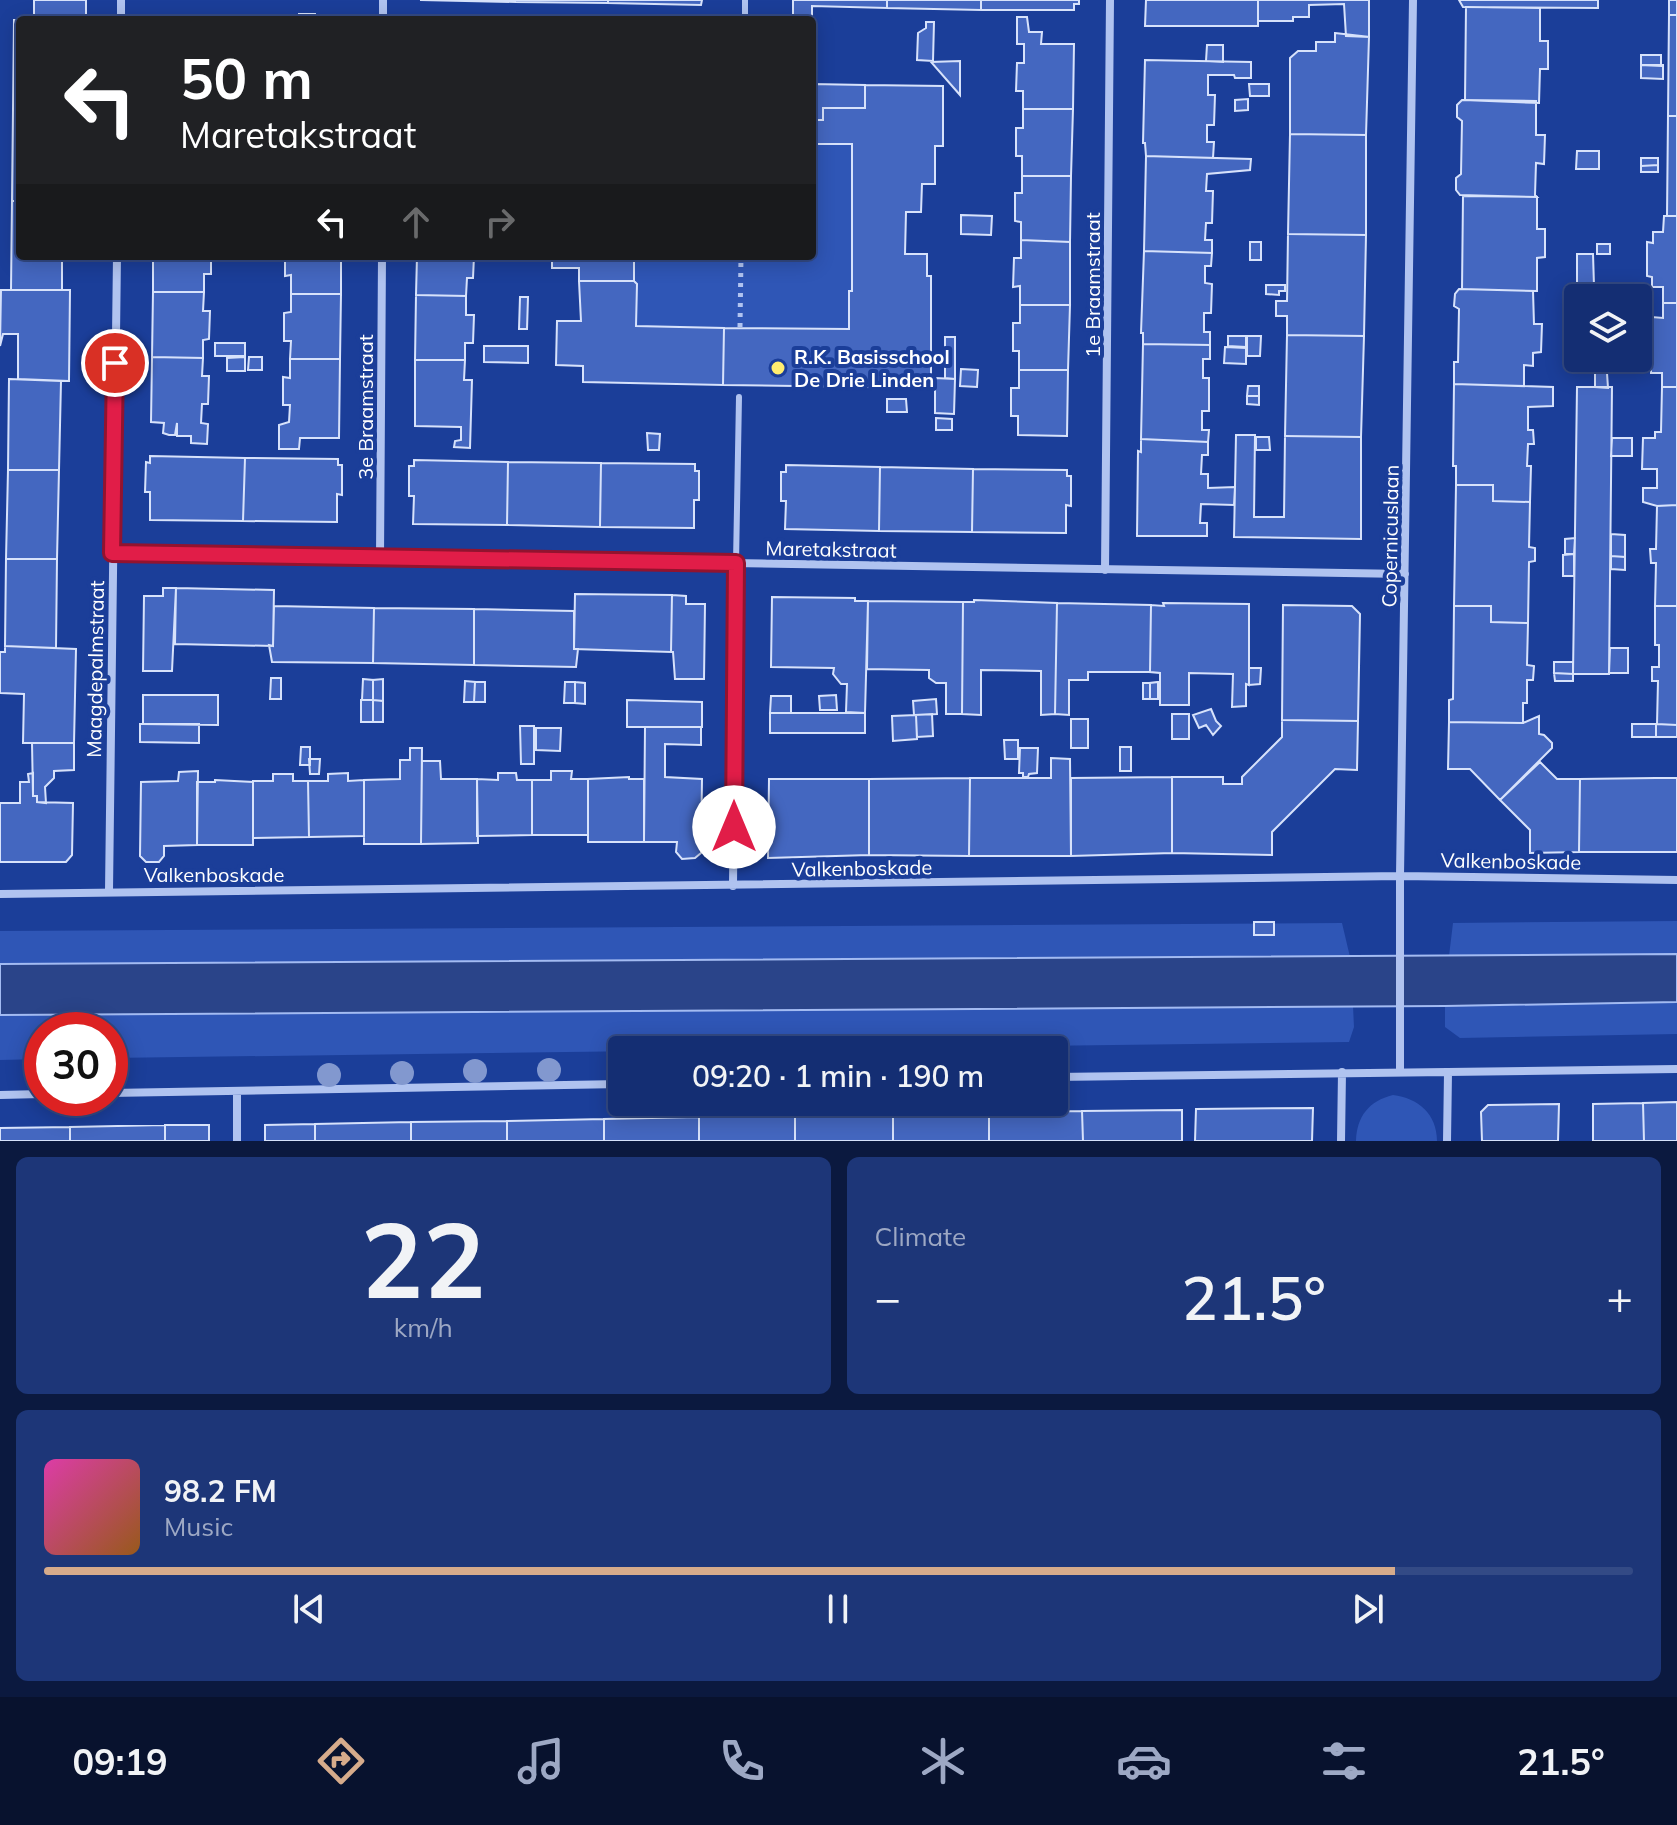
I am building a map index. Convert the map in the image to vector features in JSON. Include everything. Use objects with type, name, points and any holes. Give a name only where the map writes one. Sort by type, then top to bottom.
[{"type":"street","name":"1e Braamstraat","points":[[1105,570],[1110,0]]},
{"type":"street","name":"Copernicuslaan","points":[[1400,1072],[1413,0]]},
{"type":"street","name":"Maagdepalmstraat","points":[[109,891],[117,260]]},
{"type":"street","name":"3e Braamstraat","points":[[380,557],[382,260]]},
{"type":"street","name":"Maretakstraat","points":[[112,553],[1405,574]]},
{"type":"street","points":[[733,886],[736,563]]},
{"type":"street","name":"Valkenboskade","points":[[0,894],[1400,876],[1677,880]]},
{"type":"street","points":[[1068,1077],[1677,1069]]},
{"type":"street","points":[[1341,1141],[1342,1072]]},
{"type":"street","points":[[1447,1141],[1448,1073]]},
{"type":"street","points":[[128,1093],[608,1084]]},
{"type":"street","points":[[237,1091],[237,1141]]},
{"type":"street","points":[[0,1095],[24,1094]]},
{"type":"lane","points":[[736,563],[739,397]]},
{"type":"path","points":[[740,327],[741,260]]},
{"type":"shaded area","points":[[816,144],[852,144],[849,329],[636,326],[634,260],[816,260]]},
{"type":"shaded area","points":[[1677,921],[1677,954],[1449,956],[1453,923]]},
{"type":"shaded area","points":[[1342,923],[1350,957],[0,964],[0,931]]},
{"type":"shaded area","points":[[1677,954],[1677,1002],[128,1014],[24,1012],[24,1015],[0,1015],[0,964]]},
{"type":"shaded area","points":[[1677,1002],[1677,1034],[1460,1038],[1445,1027],[1445,1006]]},
{"type":"shaded area","points":[[1353,1006],[1354,1027],[1349,1042],[1068,1046],[1068,1036],[608,1036],[608,1052],[128,1058],[128,1014]]},
{"type":"shaded area","points":[[0,1015],[24,1015],[24,1059],[0,1060]]},
{"type":"shaded area","points":[[1393,1095],[1418,1104],[1430,1115],[1437,1141],[1356,1141],[1359,1124],[1366,1111],[1377,1101]]},
{"type":"building","points":[[34,0],[86,0],[86,16],[34,16]]},
{"type":"building","points":[[420,0],[515,0],[515,2]]},
{"type":"building","points":[[608,0],[608,3],[515,2]]},
{"type":"building","points":[[608,0],[702,0],[701,5],[608,3]]},
{"type":"building","points":[[793,0],[887,0],[887,8],[812,6],[812,16],[793,16]]},
{"type":"building","points":[[887,0],[981,0],[981,10],[887,8]]},
{"type":"building","points":[[981,0],[1079,0],[1079,4],[1074,4],[1074,10],[981,10]]},
{"type":"building","points":[[1146,0],[1258,0],[1258,26],[1145,26]]},
{"type":"building","points":[[1258,0],[1369,0],[1369,37],[1346,36],[1344,4],[1309,5],[1309,17],[1293,17],[1293,21],[1258,21]]},
{"type":"building","points":[[1459,0],[1598,0],[1598,8],[1463,7]]},
{"type":"building","points":[[1669,0],[1677,0],[1677,15],[1669,15]]},
{"type":"building","points":[[1466,7],[1540,8],[1540,41],[1548,41],[1548,69],[1540,69],[1539,103],[1465,100]]},
{"type":"building","points":[[1669,15],[1677,15],[1677,116],[1668,116]]},
{"type":"building","points":[[1017,17],[1027,17],[1029,32],[1042,32],[1041,44],[1074,44],[1073,109],[1023,109],[1023,91],[1016,91],[1017,63],[1024,63],[1024,44],[1017,44]]},
{"type":"building","points":[[14,20],[16,20],[16,110],[13,110]]},
{"type":"building","points":[[926,22],[934,22],[933,61],[917,60],[918,33],[926,28]]},
{"type":"building","points":[[1335,33],[1369,37],[1366,135],[1290,134],[1290,58],[1298,51],[1316,51],[1316,42],[1335,42]]},
{"type":"building","points":[[1207,45],[1223,45],[1223,62],[1206,61]]},
{"type":"building","points":[[1641,55],[1661,55],[1661,66],[1641,65]]},
{"type":"building","points":[[1145,60],[1251,62],[1251,78],[1208,75],[1208,95],[1215,95],[1214,125],[1207,125],[1207,142],[1214,142],[1213,158],[1146,156],[1143,143]]},
{"type":"building","points":[[960,61],[960,95],[931,62]]},
{"type":"building","points":[[1641,65],[1663,65],[1663,79],[1641,78]]},
{"type":"building","points":[[816,84],[865,85],[865,108],[823,108],[823,120],[816,120]]},
{"type":"building","points":[[1249,84],[1269,84],[1269,96],[1250,96]]},
{"type":"building","points":[[865,85],[943,86],[943,146],[935,146],[935,184],[922,184],[921,212],[906,212],[905,254],[927,254],[927,276],[931,276],[931,388],[723,385],[724,328],[849,329],[852,144],[816,144],[816,120],[823,120],[823,108],[865,108]]},
{"type":"building","points":[[1248,99],[1248,110],[1235,111],[1235,100]]},
{"type":"building","points":[[1462,100],[1536,101],[1536,135],[1545,135],[1544,164],[1536,163],[1537,197],[1460,195],[1456,190],[1456,178],[1461,174],[1462,121],[1457,117],[1457,105]]},
{"type":"building","points":[[1023,109],[1073,109],[1071,176],[1022,176],[1022,156],[1016,156],[1016,128],[1023,128]]},
{"type":"building","points":[[13,110],[16,110],[16,201],[12,201]]},
{"type":"building","points":[[1668,116],[1677,116],[1677,216],[1667,216]]},
{"type":"building","points":[[1290,134],[1366,135],[1366,235],[1288,234]]},
{"type":"building","points":[[1577,151],[1599,151],[1599,169],[1576,169]]},
{"type":"building","points":[[1146,156],[1251,159],[1250,170],[1207,174],[1206,191],[1213,191],[1212,223],[1206,223],[1205,240],[1212,240],[1212,253],[1144,251]]},
{"type":"building","points":[[1641,158],[1658,158],[1658,165],[1641,166]]},
{"type":"building","points":[[1658,165],[1658,172],[1641,172],[1641,166]]},
{"type":"building","points":[[1022,176],[1071,176],[1070,242],[1021,240],[1021,222],[1015,221],[1015,193],[1022,193]]},
{"type":"building","points":[[1463,196],[1537,197],[1537,229],[1545,229],[1545,257],[1537,258],[1537,291],[1462,289]]},
{"type":"building","points":[[12,201],[16,201],[16,260],[62,260],[62,290],[11,290]]},
{"type":"building","points":[[961,215],[992,216],[991,235],[961,234]]},
{"type":"building","points":[[1664,216],[1677,216],[1677,303],[1663,303],[1663,287],[1652,287],[1652,277],[1647,276],[1647,242],[1653,243],[1653,232],[1663,232]]},
{"type":"building","points":[[1288,234],[1366,235],[1364,336],[1287,335],[1287,316],[1276,316],[1276,301],[1287,301]]},
{"type":"building","points":[[1021,240],[1070,242],[1070,305],[1020,305],[1020,286],[1013,287],[1014,258],[1021,258]]},
{"type":"building","points":[[1250,242],[1261,242],[1261,260],[1250,260]]},
{"type":"building","points":[[1597,244],[1610,244],[1610,254],[1597,254]]},
{"type":"building","points":[[1144,251],[1212,253],[1211,266],[1205,266],[1205,283],[1212,284],[1211,313],[1204,313],[1204,332],[1210,332],[1210,345],[1143,344]]},
{"type":"building","points":[[1577,254],[1593,254],[1594,284],[1577,284]]},
{"type":"building","points":[[153,260],[211,260],[211,274],[204,274],[204,292],[153,292]]},
{"type":"building","points":[[285,260],[341,260],[341,294],[291,294],[291,275],[285,276]]},
{"type":"building","points":[[417,260],[474,260],[473,278],[467,278],[466,296],[416,295]]},
{"type":"building","points":[[552,260],[634,260],[634,281],[579,281],[579,268],[552,268]]},
{"type":"building","points":[[579,281],[634,281],[637,284],[636,326],[724,328],[723,385],[583,382],[583,366],[556,365],[557,321],[581,321]]},
{"type":"building","points":[[1266,285],[1285,285],[1285,291],[1279,291],[1279,295],[1266,294]]},
{"type":"building","points":[[1459,289],[1533,291],[1534,324],[1542,324],[1541,352],[1533,353],[1533,366],[1524,365],[1524,386],[1454,384],[1454,362],[1458,362],[1459,309],[1454,306],[1455,294]]},
{"type":"building","points":[[1,290],[70,290],[69,381],[18,379],[18,334],[3,334],[0,346]]},
{"type":"building","points":[[153,292],[204,292],[203,311],[210,311],[209,339],[203,340],[203,358],[152,357]]},
{"type":"building","points":[[291,294],[341,294],[340,359],[290,359],[291,341],[284,341],[284,313],[291,312]]},
{"type":"building","points":[[416,295],[466,296],[466,315],[474,315],[473,343],[465,343],[465,360],[415,360]]},
{"type":"building","points":[[520,297],[528,297],[527,329],[519,329]]},
{"type":"building","points":[[1663,303],[1677,303],[1677,387],[1662,387],[1662,373],[1651,373],[1652,317],[1663,318]]},
{"type":"building","points":[[1020,305],[1070,305],[1068,370],[1019,370],[1019,351],[1013,351],[1013,323],[1020,323]]},
{"type":"building","points":[[1287,335],[1364,336],[1361,437],[1285,436]]},
{"type":"building","points":[[1228,336],[1246,336],[1246,347],[1228,346]]},
{"type":"building","points":[[1247,336],[1261,336],[1260,356],[1247,356]]},
{"type":"building","points":[[945,337],[955,337],[955,379],[945,378]]},
{"type":"building","points":[[215,343],[245,343],[245,356],[215,356]]},
{"type":"building","points":[[1143,344],[1210,345],[1210,359],[1203,359],[1203,378],[1209,378],[1209,411],[1202,411],[1202,430],[1209,430],[1208,442],[1141,439]]},
{"type":"building","points":[[484,346],[528,346],[528,363],[484,362]]},
{"type":"building","points":[[1225,347],[1246,348],[1246,364],[1224,363]]},
{"type":"building","points":[[152,357],[203,358],[202,376],[209,376],[208,404],[202,404],[201,423],[208,424],[207,444],[191,443],[191,436],[177,436],[177,423],[175,435],[169,435],[163,433],[164,423],[151,422]]},
{"type":"building","points":[[245,357],[245,371],[227,371],[227,358]]},
{"type":"building","points":[[249,357],[262,357],[262,370],[248,370]]},
{"type":"building","points":[[290,359],[340,359],[339,438],[300,438],[299,449],[279,449],[279,425],[289,422],[290,405],[283,405],[283,377],[290,378]]},
{"type":"building","points":[[415,360],[465,360],[464,380],[472,380],[470,448],[454,447],[455,441],[461,440],[461,427],[415,426]]},
{"type":"building","points":[[961,369],[978,370],[977,387],[960,386]]},
{"type":"building","points":[[1019,370],[1068,370],[1067,436],[1018,435],[1018,416],[1011,416],[1011,388],[1019,388]]},
{"type":"building","points":[[1595,372],[1607,372],[1608,388],[1595,387]]},
{"type":"building","points":[[935,378],[955,379],[954,414],[935,413]]},
{"type":"building","points":[[9,379],[61,381],[59,470],[8,470]]},
{"type":"building","points":[[1454,384],[1553,387],[1553,406],[1528,407],[1528,430],[1533,430],[1534,444],[1528,444],[1530,502],[1493,501],[1493,485],[1456,485],[1456,466],[1453,466]]},
{"type":"building","points":[[1248,386],[1259,386],[1259,396],[1247,396]]},
{"type":"building","points":[[1577,387],[1612,387],[1609,674],[1573,674]]},
{"type":"building","points":[[1662,387],[1677,387],[1677,505],[1657,506],[1643,502],[1643,488],[1657,488],[1657,469],[1642,469],[1643,438],[1655,438],[1655,432],[1661,432]]},
{"type":"building","points":[[1247,396],[1259,396],[1259,405],[1247,404]]},
{"type":"building","points":[[887,399],[906,399],[907,412],[887,412]]},
{"type":"building","points":[[936,418],[952,419],[952,430],[936,430]]},
{"type":"building","points":[[647,433],[660,434],[659,450],[648,450]]},
{"type":"building","points":[[1236,435],[1255,435],[1254,517],[1284,517],[1285,436],[1361,437],[1361,539],[1234,537]]},
{"type":"building","points":[[1256,437],[1269,437],[1270,450],[1256,450]]},
{"type":"building","points":[[1612,438],[1632,438],[1632,456],[1611,456]]},
{"type":"building","points":[[1141,439],[1208,442],[1208,455],[1202,455],[1201,474],[1208,474],[1208,488],[1235,487],[1234,505],[1201,504],[1200,523],[1207,523],[1207,536],[1137,536],[1138,451],[1141,452]]},
{"type":"building","points":[[150,456],[245,458],[243,521],[150,520],[150,492],[145,492],[146,462],[150,463]]},
{"type":"building","points":[[245,458],[338,459],[338,465],[342,465],[342,495],[337,494],[337,522],[243,521]]},
{"type":"building","points":[[414,460],[508,462],[507,525],[413,524],[414,496],[409,496],[409,466],[414,466]]},
{"type":"building","points":[[508,462],[601,463],[600,527],[507,525]]},
{"type":"building","points":[[601,463],[695,464],[695,471],[699,471],[699,500],[694,500],[694,528],[600,527]]},
{"type":"building","points":[[786,465],[880,467],[879,531],[785,529],[786,501],[781,501],[781,472],[786,472]]},
{"type":"building","points":[[880,467],[973,469],[972,532],[879,531]]},
{"type":"building","points":[[973,469],[1067,470],[1067,476],[1071,476],[1071,506],[1066,505],[1066,533],[972,532]]},
{"type":"building","points":[[8,470],[59,470],[57,559],[6,559]]},
{"type":"building","points":[[1456,485],[1493,485],[1493,501],[1530,502],[1529,547],[1535,548],[1535,561],[1529,562],[1528,623],[1491,622],[1491,606],[1454,606]]},
{"type":"building","points":[[1677,505],[1677,606],[1655,606],[1656,563],[1651,563],[1650,549],[1656,549],[1657,506]]},
{"type":"building","points":[[1611,534],[1625,535],[1625,557],[1611,556]]},
{"type":"building","points":[[1575,538],[1574,554],[1565,554],[1565,539]]},
{"type":"building","points":[[1574,554],[1574,576],[1563,576],[1563,555]]},
{"type":"building","points":[[1611,556],[1625,557],[1625,570],[1611,569]]},
{"type":"building","points":[[6,559],[57,559],[56,648],[5,646]]},
{"type":"building","points":[[163,588],[176,588],[172,671],[143,671],[144,596],[163,596]]},
{"type":"building","points":[[176,588],[274,590],[273,646],[175,644]]},
{"type":"building","points":[[575,594],[672,595],[671,652],[574,649]]},
{"type":"building","points":[[672,595],[686,596],[686,604],[705,604],[704,679],[675,679],[671,652]]},
{"type":"building","points":[[772,597],[855,598],[855,601],[868,601],[865,713],[846,712],[847,684],[841,684],[833,674],[834,668],[771,667]]},
{"type":"building","points":[[868,601],[963,602],[962,714],[946,714],[946,683],[936,683],[929,678],[929,670],[867,669]]},
{"type":"building","points":[[963,602],[1057,603],[1055,714],[1041,715],[1041,671],[981,670],[981,715],[962,714]]},
{"type":"building","points":[[1057,603],[1151,605],[1150,672],[1088,672],[1088,680],[1069,680],[1069,715],[1055,714]]},
{"type":"building","points":[[1163,603],[1249,604],[1246,706],[1232,707],[1233,674],[1189,673],[1189,705],[1160,705],[1160,673],[1150,672],[1151,605],[1164,606]]},
{"type":"building","points":[[1283,605],[1352,606],[1360,614],[1358,721],[1282,720]]},
{"type":"building","points":[[274,606],[374,608],[373,663],[272,662],[269,645],[273,646]]},
{"type":"building","points":[[1454,606],[1491,606],[1491,622],[1528,623],[1527,665],[1534,666],[1533,680],[1527,680],[1523,723],[1449,722],[1449,700],[1453,699]]},
{"type":"building","points":[[1655,606],[1677,606],[1677,725],[1657,724],[1658,681],[1652,681],[1652,667],[1659,667],[1659,645],[1655,645]]},
{"type":"building","points":[[374,608],[474,609],[474,665],[373,663]]},
{"type":"building","points":[[474,609],[574,611],[574,649],[578,649],[576,667],[474,665]]},
{"type":"building","points":[[5,646],[76,649],[74,743],[23,743],[24,694],[0,693],[0,652],[5,652]]},
{"type":"building","points":[[1610,648],[1628,648],[1628,673],[1609,673]]},
{"type":"building","points":[[1554,662],[1573,662],[1573,674],[1554,673]]},
{"type":"building","points":[[1249,668],[1261,668],[1260,684],[1249,685]]},
{"type":"building","points":[[1554,673],[1573,674],[1573,681],[1555,681]]},
{"type":"building","points":[[271,678],[281,678],[281,699],[270,699]]},
{"type":"building","points":[[363,679],[373,680],[373,700],[362,700]]},
{"type":"building","points":[[383,679],[383,701],[373,700],[373,680]]},
{"type":"building","points":[[465,681],[475,682],[474,702],[464,702]]},
{"type":"building","points":[[475,682],[485,682],[485,702],[474,702]]},
{"type":"building","points":[[565,682],[575,682],[575,703],[564,703]]},
{"type":"building","points":[[575,682],[585,683],[585,704],[575,703]]},
{"type":"building","points":[[1158,682],[1158,699],[1150,699],[1150,683]]},
{"type":"building","points":[[1143,683],[1150,683],[1150,699],[1143,699]]},
{"type":"building","points":[[143,695],[218,695],[218,725],[143,724]]},
{"type":"building","points":[[836,695],[837,710],[820,710],[819,696]]},
{"type":"building","points":[[771,696],[791,696],[791,713],[770,713]]},
{"type":"building","points":[[936,699],[937,714],[914,715],[913,701]]},
{"type":"building","points":[[361,700],[373,700],[373,722],[361,722]]},
{"type":"building","points":[[373,700],[383,701],[383,722],[373,722]]},
{"type":"building","points":[[627,700],[702,702],[702,727],[627,727]]},
{"type":"building","points":[[1211,709],[1221,726],[1213,735],[1206,725],[1199,728],[1193,715]]},
{"type":"building","points":[[770,713],[865,713],[865,733],[770,733]]},
{"type":"building","points":[[932,714],[933,736],[917,737],[916,715]]},
{"type":"building","points":[[1172,714],[1189,714],[1189,739],[1172,739]]},
{"type":"building","points":[[916,715],[917,739],[893,741],[892,716]]},
{"type":"building","points":[[1539,716],[1539,734],[1552,743],[1552,748],[1500,800],[1470,769],[1448,769],[1449,722],[1523,723]]},
{"type":"building","points":[[1071,719],[1088,719],[1088,748],[1071,748]]},
{"type":"building","points":[[1282,720],[1358,721],[1357,770],[1335,769],[1272,832],[1272,855],[1172,853],[1172,777],[1223,777],[1223,784],[1242,784],[1242,777],[1282,737]]},
{"type":"building","points":[[140,724],[199,724],[199,743],[140,742]]},
{"type":"building","points":[[1632,724],[1656,724],[1656,737],[1632,737]]},
{"type":"building","points":[[1656,724],[1677,725],[1677,737],[1656,737]]},
{"type":"building","points":[[520,726],[534,726],[534,764],[521,764]]},
{"type":"building","points":[[645,727],[701,727],[701,745],[665,744],[665,777],[702,779],[701,853],[695,858],[682,859],[676,852],[677,842],[644,842]]},
{"type":"building","points":[[536,728],[561,728],[560,751],[536,750]]},
{"type":"building","points":[[1004,740],[1018,740],[1018,759],[1005,759]]},
{"type":"building","points":[[32,743],[74,743],[74,770],[54,771],[54,778],[45,787],[46,803],[37,802],[37,796],[33,796]]},
{"type":"building","points":[[301,747],[310,747],[310,765],[300,765]]},
{"type":"building","points":[[1120,747],[1131,747],[1131,771],[1120,771]]},
{"type":"building","points":[[410,748],[422,748],[421,844],[364,844],[364,780],[400,779],[400,760],[410,760]]},
{"type":"building","points":[[1020,748],[1038,748],[1037,773],[1023,777],[1023,773],[1019,773]]},
{"type":"building","points":[[1051,758],[1070,759],[1071,856],[969,856],[970,778],[1051,778]]},
{"type":"building","points":[[309,759],[320,759],[319,774],[310,774]]},
{"type":"building","points":[[422,761],[440,761],[441,779],[477,779],[478,843],[421,844]]},
{"type":"building","points":[[1540,762],[1557,779],[1580,779],[1579,852],[1530,853],[1530,830],[1500,800]]},
{"type":"building","points":[[198,771],[197,845],[164,846],[164,856],[159,862],[146,862],[140,856],[141,782],[178,781],[179,772]]},
{"type":"building","points":[[551,771],[572,771],[571,779],[588,779],[588,835],[532,835],[532,780],[551,780]]},
{"type":"building","points":[[33,773],[33,796],[37,796],[37,802],[73,803],[72,855],[66,862],[0,862],[0,803],[20,803],[20,782],[29,782],[28,774]]},
{"type":"building","points":[[348,773],[348,781],[364,780],[364,836],[309,837],[308,781],[328,781],[328,774]]},
{"type":"building","points":[[498,773],[516,773],[517,780],[532,780],[532,835],[477,836],[477,779],[498,780]]},
{"type":"building","points":[[273,774],[293,774],[293,781],[308,781],[309,837],[253,838],[253,781],[273,781]]},
{"type":"building","points":[[1172,777],[1172,853],[1071,856],[1071,778]]},
{"type":"building","points":[[970,778],[969,856],[869,855],[869,779]]},
{"type":"building","points":[[1677,778],[1677,852],[1579,852],[1580,779]]},
{"type":"building","points":[[588,779],[644,779],[644,842],[588,842]]},
{"type":"building","points":[[769,779],[869,779],[869,855],[768,858]]},
{"type":"building","points":[[197,782],[253,782],[253,845],[197,845]]},
{"type":"building","points":[[1254,922],[1274,922],[1274,935],[1254,935]]},
{"type":"building","points":[[1677,1102],[1677,1141],[1644,1141],[1643,1103]]},
{"type":"building","points":[[1643,1103],[1644,1141],[1593,1141],[1593,1104]]},
{"type":"building","points":[[1559,1104],[1558,1141],[1482,1141],[1481,1112],[1488,1105]]},
{"type":"building","points":[[1313,1108],[1312,1141],[1195,1141],[1196,1109]]},
{"type":"building","points":[[1182,1110],[1182,1141],[1083,1141],[1082,1111]]},
{"type":"building","points":[[1068,1111],[1082,1111],[1083,1141],[989,1141],[989,1116],[1068,1116]]},
{"type":"building","points":[[795,1116],[893,1116],[893,1141],[795,1141]]},
{"type":"building","points":[[795,1116],[795,1141],[699,1141],[699,1117]]},
{"type":"building","points":[[893,1116],[989,1116],[989,1141],[893,1141]]},
{"type":"building","points":[[699,1117],[699,1141],[604,1141],[604,1119]]},
{"type":"building","points":[[604,1119],[604,1141],[507,1141],[507,1121]]},
{"type":"building","points":[[507,1121],[507,1141],[411,1141],[411,1122]]},
{"type":"building","points":[[411,1122],[411,1141],[315,1141],[315,1124]]},
{"type":"building","points":[[315,1124],[315,1141],[265,1141],[265,1125]]},
{"type":"building","points":[[165,1125],[165,1141],[70,1141],[70,1127]]},
{"type":"building","points":[[165,1125],[209,1125],[209,1141],[165,1141]]},
{"type":"building","points":[[70,1127],[70,1141],[0,1141],[0,1128]]},
{"type":"place","name":"R.K. Basisschool De Drie Linden","points":[[778,368]]},
{"type":"route","points":[[115,363],[112,553],[736,563],[734,827]]}]
